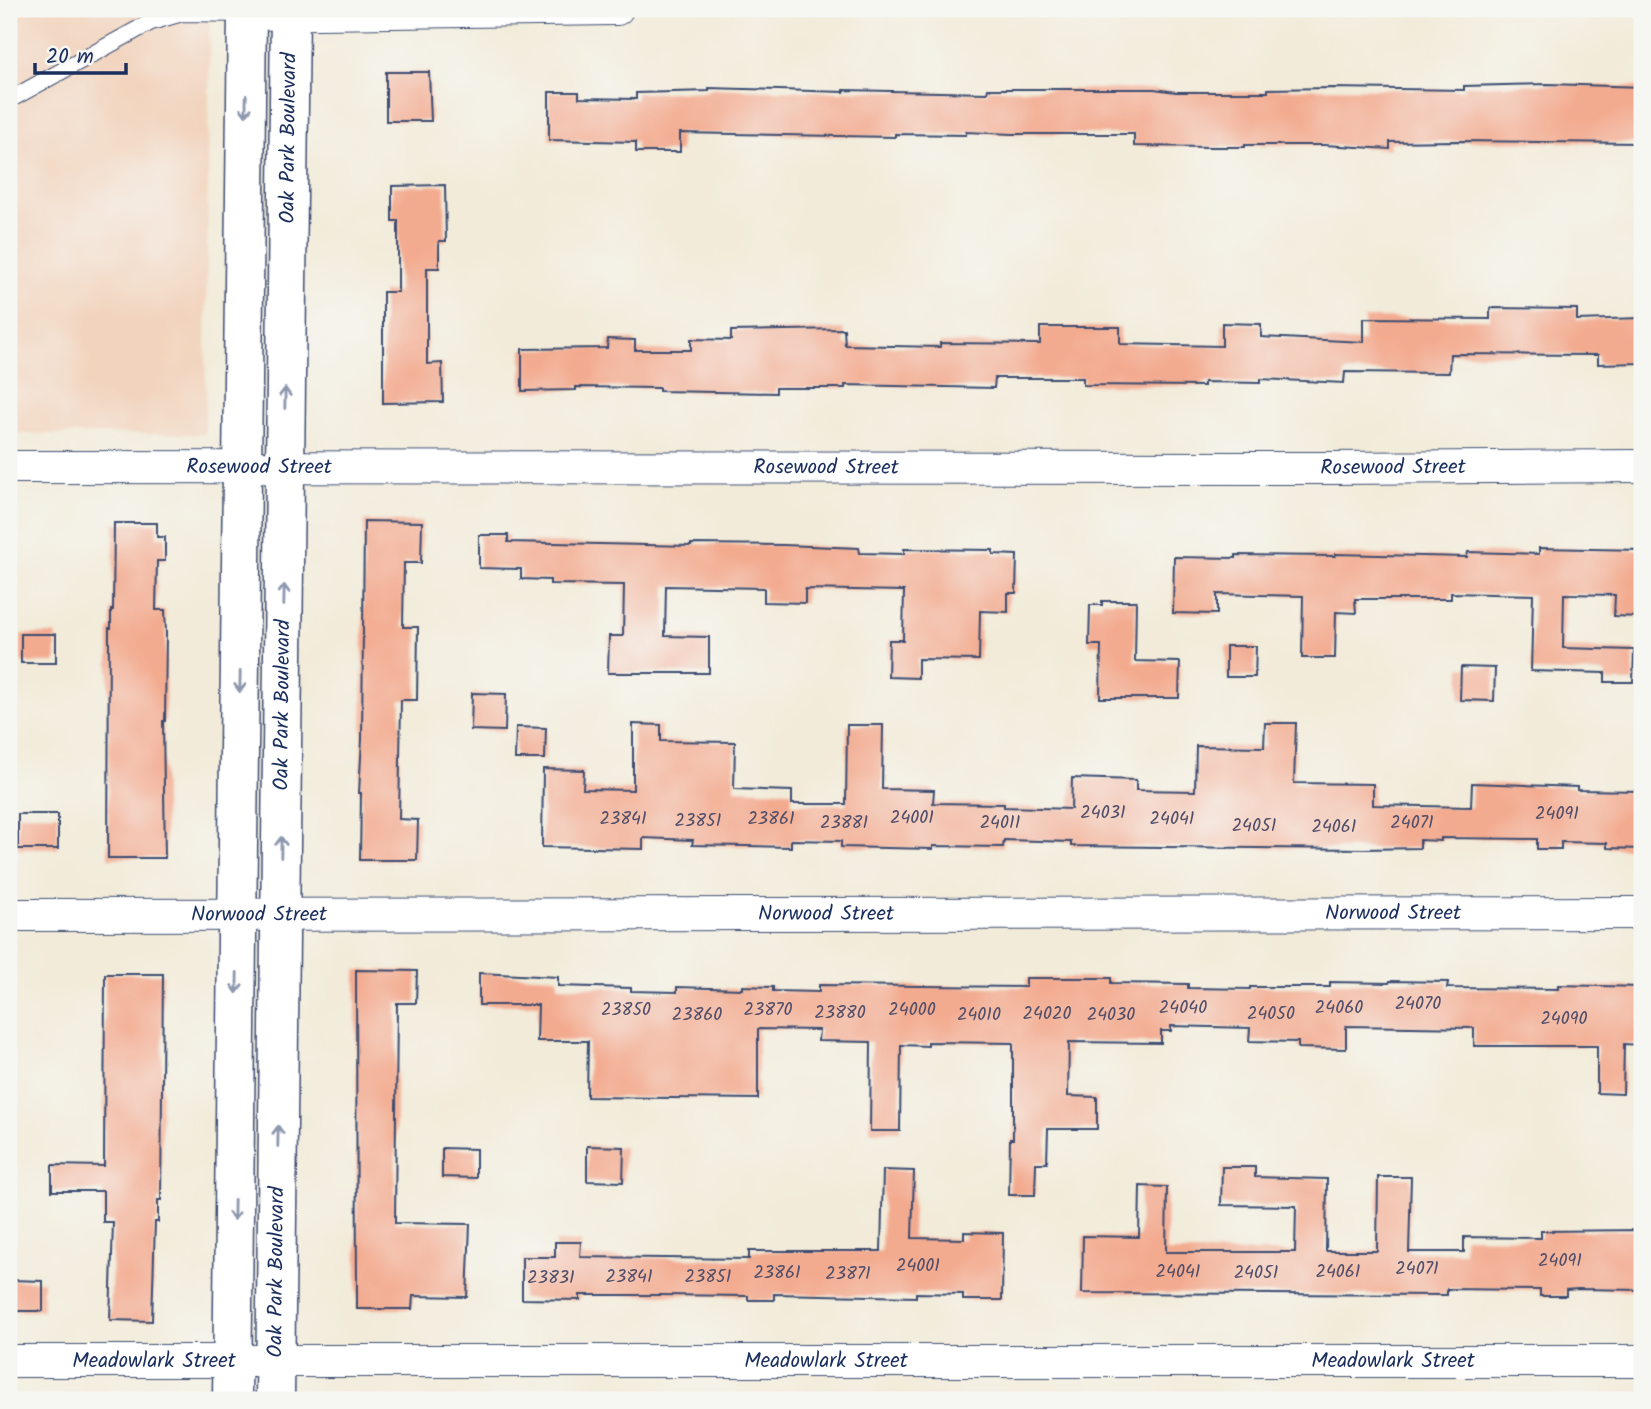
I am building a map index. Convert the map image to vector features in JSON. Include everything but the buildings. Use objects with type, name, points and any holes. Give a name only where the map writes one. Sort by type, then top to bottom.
[{"type":"street","points":[[247,11],[617,9]]},
{"type":"street","name":"Oak Park Boulevard","points":[[232,1400],[247,11]]},
{"type":"street","name":"Oak Park Boulevard","points":[[275,1400],[290,11]]},
{"type":"street","name":"Rosewood Street","points":[[9,467],[1642,466]]},
{"type":"street","name":"Norwood Street","points":[[9,915],[1642,913]]},
{"type":"street","name":"Meadowlark Street","points":[[9,1361],[1642,1360]]},
{"type":"lane","points":[[9,100],[151,22],[182,13],[247,11]]},
{"type":"shaded area","points":[[9,9],[210,9],[205,434],[9,434]]}]
